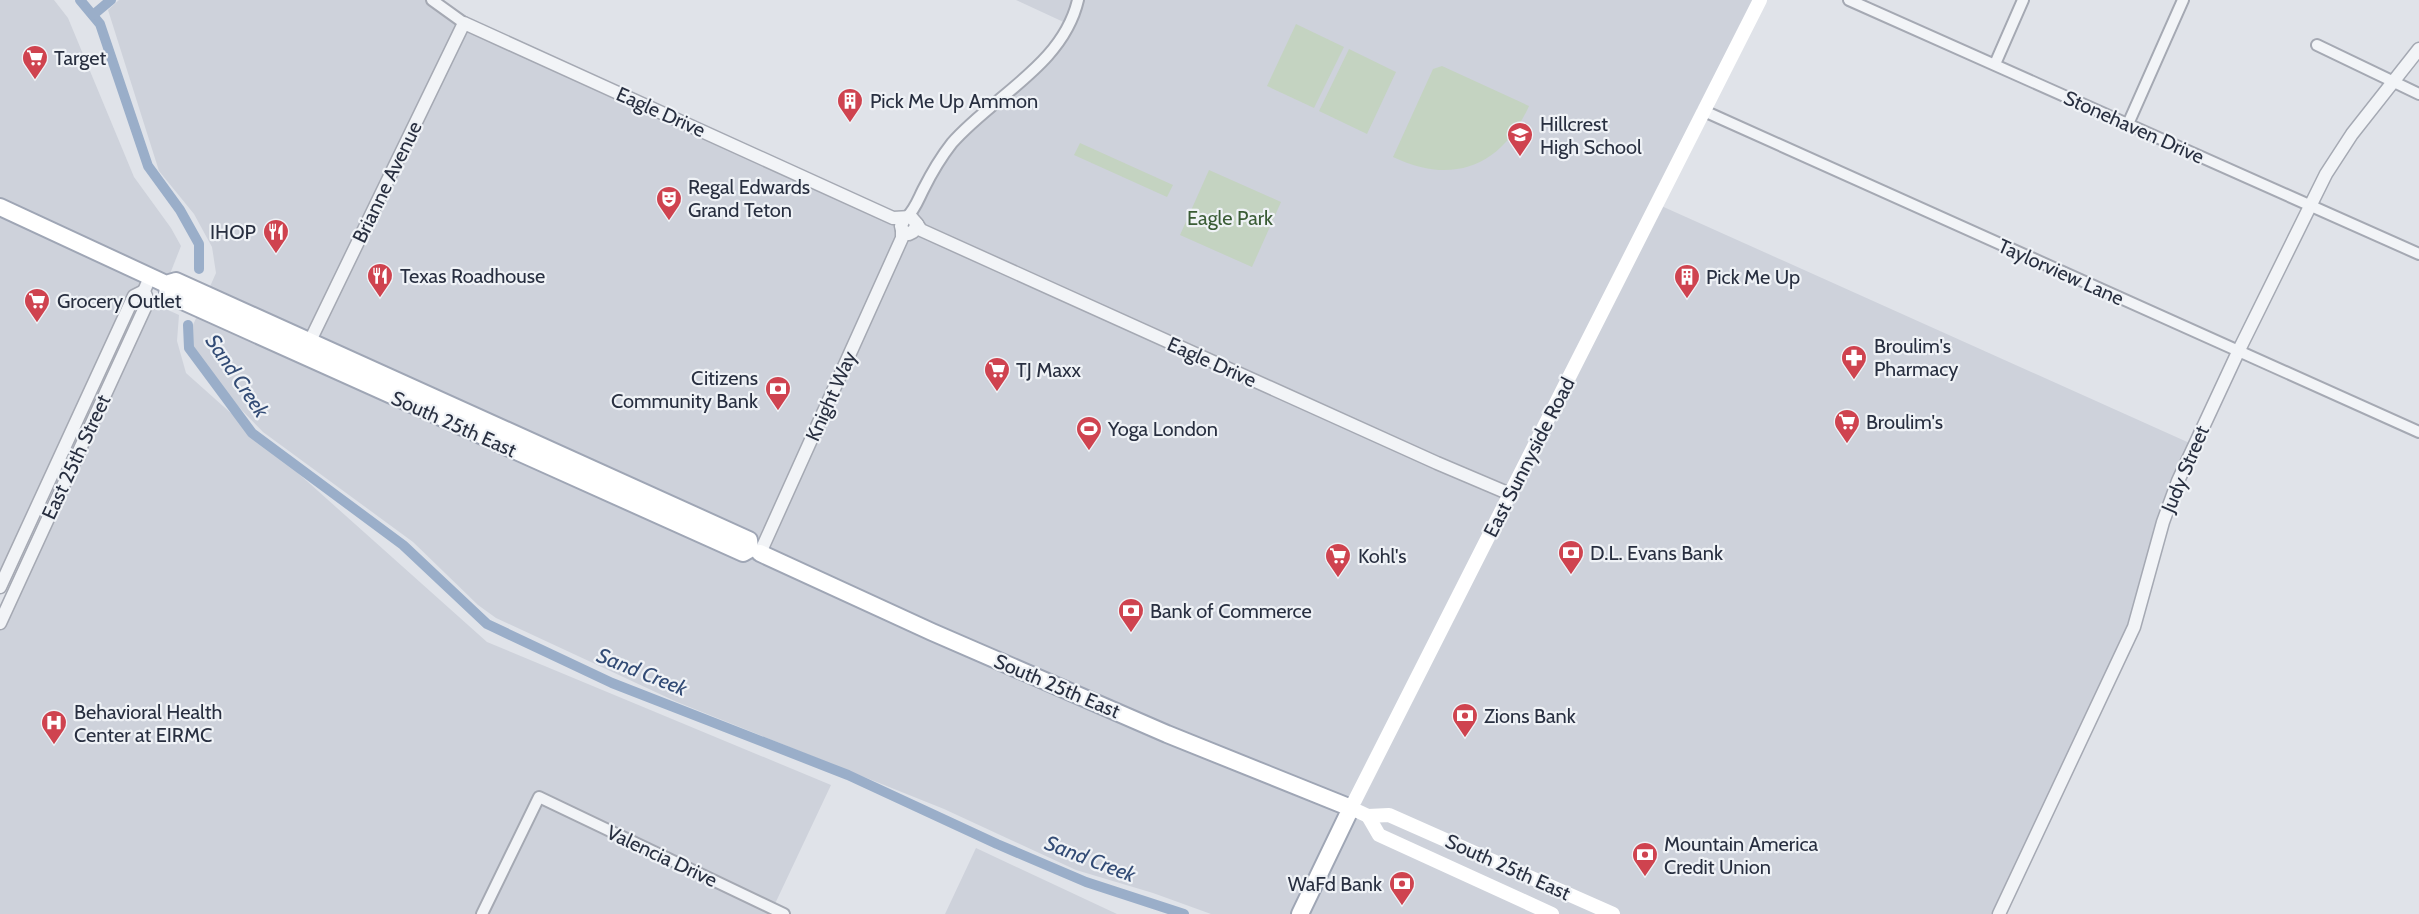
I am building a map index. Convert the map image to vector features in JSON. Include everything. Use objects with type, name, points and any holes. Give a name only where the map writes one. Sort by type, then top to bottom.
[{"type":"main road","name":"East Sunnyside Road","points":[[1300,914],[1351,808],[1760,0]]},
{"type":"main road","name":"South 25th East","points":[[0,207],[147,284],[166,284],[176,281],[383,374],[538,453]]},
{"type":"main road","name":"South 25th East","points":[[166,284],[169,295],[341,374],[749,540],[755,551],[932,632],[1156,729],[1368,816],[1389,814],[1613,914]]},
{"type":"main road","points":[[341,374],[347,368],[366,375],[383,374]]},
{"type":"main road","name":"South 25th East","points":[[1368,816],[1379,835],[1552,914]]},
{"type":"street","name":"Eagle Drive","points":[[432,0],[464,23],[1437,464],[1510,494]]},
{"type":"street","name":"Knight Way","points":[[755,551],[923,189],[951,144],[976,117],[1039,65],[1062,39],[1074,16],[1078,0]]},
{"type":"street","name":"Stonehaven Drive","points":[[1850,0],[1864,3],[2419,254]]},
{"type":"street","points":[[1995,64],[2023,0]]},
{"type":"street","points":[[2128,124],[2183,0]]},
{"type":"street","name":"Brianne Avenue","points":[[310,341],[464,23]]},
{"type":"street","points":[[2317,45],[2419,94]]},
{"type":"street","name":"Judy Street","points":[[1999,914],[2134,627],[2163,522],[2178,481],[2238,351],[2326,174],[2352,134],[2419,49]]},
{"type":"street","name":"Taylorview Lane","points":[[1704,111],[2419,432]]},
{"type":"street","name":"East 25th Street","points":[[0,587],[134,296],[147,284]]},
{"type":"street","name":"East 25th Street","points":[[0,623],[148,302],[147,284]]},
{"type":"street","name":"Valencia Drive","points":[[483,914],[539,797],[784,914]]},
{"type":"shaded area","points":[[0,0],[54,0],[68,18],[134,177],[171,228],[181,246],[166,284],[0,207]]},
{"type":"shaded area","points":[[119,0],[432,0],[464,23],[909,225],[918,201],[951,144],[1039,65],[1070,25],[1016,0],[1760,0],[1657,204],[2194,445],[2134,627],[1999,914],[1211,914],[1153,893],[1076,870],[944,809],[677,702],[496,618],[478,605],[413,542],[263,432],[233,401],[193,348],[193,325],[216,273],[212,247],[194,214],[159,171],[108,10]]},
{"type":"shaded area","points":[[0,209],[143,277],[0,587]]},
{"type":"shaded area","points":[[148,301],[179,315],[177,341],[186,373],[487,642],[831,785],[773,908],[784,914],[0,914],[0,623]]},
{"type":"shaded area","points":[[976,848],[1117,914],[945,914]]},
{"type":"green space","points":[[1296,24],[1344,47],[1314,108],[1267,86]]},
{"type":"green space","points":[[1349,49],[1396,72],[1367,134],[1319,111]]},
{"type":"green space","points":[[1442,66],[1529,106],[1518,127],[1490,156],[1473,165],[1436,170],[1415,166],[1393,157],[1433,69]]},
{"type":"green space","points":[[1080,143],[1173,185],[1167,197],[1074,155]]},
{"type":"green space","name":"Eagle Park","points":[[1209,170],[1281,202],[1252,267],[1180,235]]},
{"type":"waterway","name":"Sand Creek","points":[[80,0],[100,24],[148,166],[180,210],[199,244],[199,269]]},
{"type":"waterway","points":[[93,15],[111,0]]},
{"type":"waterway","name":"Sand Creek","points":[[188,325],[189,348],[252,433],[403,545],[487,624],[612,683],[848,775],[997,844],[1086,882],[1184,914]]},
{"type":"place","name":"Target","points":[[35,81]]},
{"type":"place","name":"Pick Me Up Ammon","points":[[850,124]]},
{"type":"place","name":"Hillcrest High School","points":[[1520,158]]},
{"type":"place","name":"Regal Edwards Grand Teton","points":[[669,222]]},
{"type":"place","name":"IHOP","points":[[276,255]]},
{"type":"place","name":"Texas Roadhouse","points":[[380,299]]},
{"type":"place","name":"Pick Me Up","points":[[1687,300]]},
{"type":"place","name":"Grocery Outlet","points":[[37,324]]},
{"type":"place","name":"Broulim's Pharmacy","points":[[1854,381]]},
{"type":"place","name":"TJ Maxx","points":[[997,393]]},
{"type":"place","name":"Citizens Community Bank","points":[[778,412]]},
{"type":"place","name":"Broulim's","points":[[1847,445]]},
{"type":"place","name":"Yoga London","points":[[1089,452]]},
{"type":"place","name":"D.L. Evans Bank","points":[[1571,576]]},
{"type":"place","name":"Kohl's","points":[[1338,579]]},
{"type":"place","name":"Bank of Commerce","points":[[1131,634]]},
{"type":"place","name":"Zions Bank","points":[[1465,739]]},
{"type":"place","name":"Behavioral Health Center at EIRMC","points":[[54,746]]},
{"type":"place","name":"Mountain America Credit Union","points":[[1645,878]]},
{"type":"place","name":"WaFd Bank","points":[[1402,907]]}]
